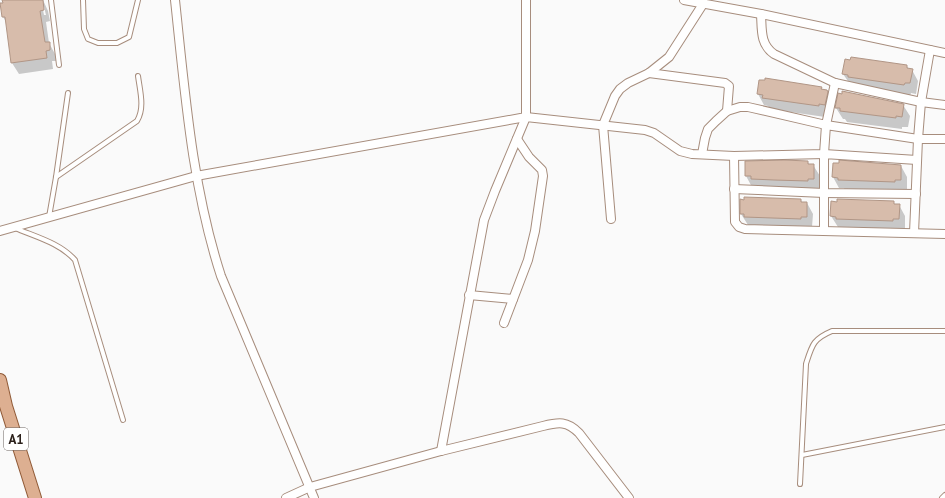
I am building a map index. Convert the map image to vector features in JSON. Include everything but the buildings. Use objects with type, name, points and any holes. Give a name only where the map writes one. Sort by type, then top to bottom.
[{"type":"main road","name":"A1","points":[[0,380],[6,406],[35,498]]},
{"type":"street","points":[[175,0],[188,123],[196,176],[215,259],[314,498]]},
{"type":"street","points":[[441,451],[484,220],[526,118],[526,0]]},
{"type":"street","points":[[684,0],[703,4],[717,3],[761,14],[945,53]]},
{"type":"street","points":[[611,219],[603,125],[615,96],[620,89],[649,73],[669,57],[703,4]]},
{"type":"street","points":[[761,14],[764,42],[767,49],[774,54],[835,82],[921,102],[945,105]]},
{"type":"street","points":[[914,233],[921,102],[930,50]]},
{"type":"street","points":[[649,73],[725,83],[729,86],[730,91],[727,111]]},
{"type":"street","points":[[824,231],[824,154],[826,126],[835,82]]},
{"type":"street","points":[[702,154],[708,129],[727,111],[740,107],[748,107],[826,126],[918,139],[945,139]]},
{"type":"street","points":[[0,231],[196,176],[526,118],[650,131],[680,151],[692,154],[734,156],[824,154],[917,160]]},
{"type":"street","points":[[504,323],[528,260],[535,231],[543,176],[542,170],[529,157],[517,139]]},
{"type":"street","points":[[734,156],[735,222],[739,227],[745,229],[945,234]]},
{"type":"street","points":[[734,190],[824,194],[916,194]]},
{"type":"street","points":[[469,295],[513,299]]},
{"type":"street","points":[[286,498],[310,487],[441,451],[554,423],[563,423],[572,426],[629,498]]},
{"type":"lane","points":[[51,0],[59,65]]},
{"type":"lane","points":[[84,0],[84,29],[88,39],[98,43],[117,43],[129,37],[138,0]]},
{"type":"lane","points":[[56,178],[137,121],[141,115],[138,76]]},
{"type":"lane","points":[[49,217],[68,93]]},
{"type":"lane","points":[[13,227],[58,246],[67,251],[75,260],[123,420]]},
{"type":"lane","points":[[800,484],[806,364],[812,347],[820,336],[832,331],[945,331]]},
{"type":"lane","points":[[802,455],[945,427]]},
{"type":"lane","points":[[942,498],[945,495]]}]
